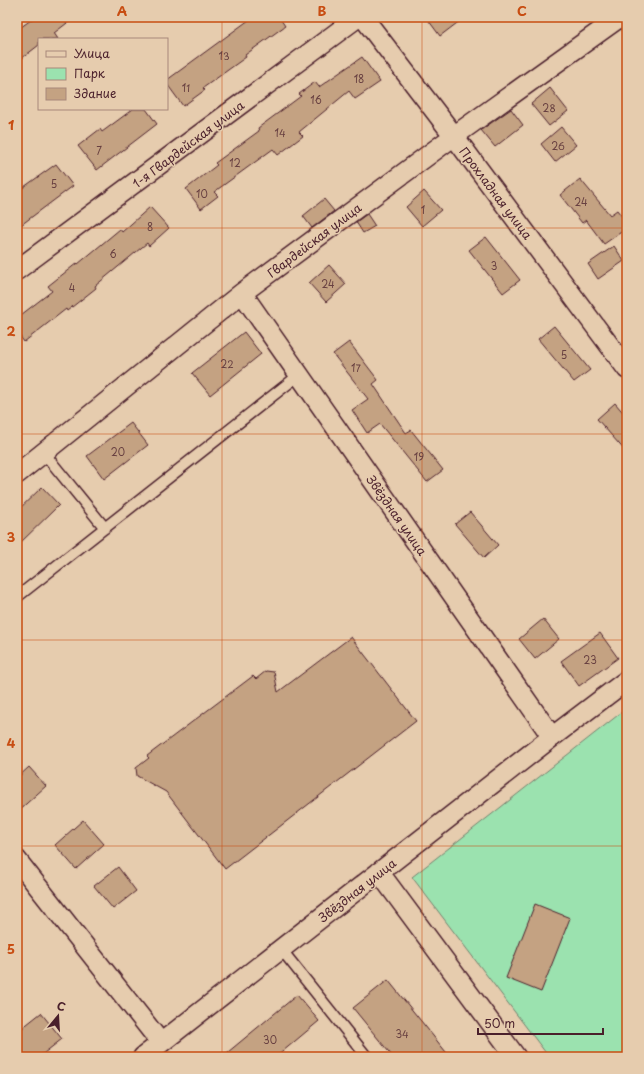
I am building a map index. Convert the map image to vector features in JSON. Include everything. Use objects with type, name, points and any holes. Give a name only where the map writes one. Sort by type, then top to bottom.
[{"type":"street","name":"1-я Гвардейская улица","points":[[17,270],[358,17]]},
{"type":"street","name":"Прохладная улица","points":[[363,17],[625,361]]},
{"type":"street","name":"Гвардейская улица","points":[[17,474],[242,293],[454,136],[620,17]]},
{"type":"street","name":"Звёздная улица","points":[[242,293],[552,737]]},
{"type":"street","name":"Звёздная улица","points":[[143,1057],[627,680]]},
{"type":"street","points":[[17,860],[161,1043]]},
{"type":"street","points":[[379,872],[516,1057]]},
{"type":"lane","points":[[17,597],[299,375]]},
{"type":"lane","points":[[44,453],[105,528]]},
{"type":"lane","points":[[281,949],[367,1057]]},
{"type":"green space","points":[[627,708],[627,1057],[549,1057],[412,877]]},
{"type":"building","points":[[35,17],[75,17],[54,33],[57,38],[38,38],[38,46],[17,62],[17,30]]},
{"type":"building","points":[[253,17],[279,17],[285,26],[245,55],[246,57],[203,88],[205,90],[183,106],[168,85],[168,79]]},
{"type":"building","points":[[426,17],[465,17],[440,36]]},
{"type":"building","points":[[362,57],[380,82],[355,99],[349,91],[299,132],[303,136],[278,155],[273,149],[214,192],[218,196],[201,209],[186,189],[217,165],[215,163],[259,131],[258,128],[301,96],[299,94],[315,82],[319,87]]},
{"type":"building","points":[[550,88],[568,111],[549,126],[531,104]]},
{"type":"building","points":[[511,109],[523,125],[495,147],[481,130]]},
{"type":"building","points":[[132,110],[147,110],[157,124],[97,170],[78,146],[100,129],[102,132]]},
{"type":"building","points":[[561,127],[576,145],[555,162],[541,144]]},
{"type":"building","points":[[56,164],[73,186],[17,228],[17,192]]},
{"type":"building","points":[[580,179],[610,215],[617,210],[627,223],[627,228],[604,244],[586,220],[582,223],[560,195]]},
{"type":"building","points":[[424,191],[441,210],[422,226],[406,207]]},
{"type":"building","points":[[324,199],[334,211],[312,228],[303,216]]},
{"type":"building","points":[[150,207],[169,228],[149,246],[147,243],[95,286],[96,288],[67,311],[66,309],[24,342],[17,332],[17,318],[52,291],[48,286],[77,263],[78,264],[120,229],[122,232]]},
{"type":"building","points":[[367,214],[375,226],[363,233],[356,222]]},
{"type":"building","points":[[486,237],[520,280],[503,293],[469,250]]},
{"type":"building","points":[[614,246],[624,261],[598,279],[588,264]]},
{"type":"building","points":[[329,265],[346,284],[326,302],[309,283]]},
{"type":"building","points":[[554,326],[590,370],[574,382],[538,339]]},
{"type":"building","points":[[244,332],[261,354],[210,395],[192,373]]},
{"type":"building","points":[[349,342],[378,380],[373,384],[406,433],[411,430],[443,470],[427,482],[380,424],[367,433],[352,410],[368,399],[333,354]]},
{"type":"building","points":[[615,403],[627,417],[627,453],[597,419]]},
{"type":"building","points":[[131,423],[148,445],[104,479],[87,456]]},
{"type":"building","points":[[42,487],[59,505],[17,546],[17,511]]},
{"type":"building","points":[[470,512],[498,545],[484,558],[455,524]]},
{"type":"building","points":[[543,619],[559,639],[535,659],[519,639]]},
{"type":"building","points":[[600,633],[618,658],[579,686],[561,661]]},
{"type":"building","points":[[351,637],[416,721],[225,869],[166,792],[137,776],[136,768],[149,758],[147,756],[253,676],[256,679],[266,671],[274,672],[278,692]]},
{"type":"building","points":[[29,767],[46,786],[17,812],[17,778]]},
{"type":"building","points":[[83,820],[104,844],[76,869],[55,845]]},
{"type":"building","points":[[118,867],[136,891],[113,909],[94,886]]},
{"type":"building","points":[[535,904],[570,918],[541,992],[506,978]]},
{"type":"building","points":[[388,980],[450,1057],[393,1057],[353,1008]]},
{"type":"building","points":[[297,995],[319,1021],[276,1057],[222,1057]]},
{"type":"building","points":[[41,1013],[62,1039],[39,1057],[17,1057],[17,1032]]}]
